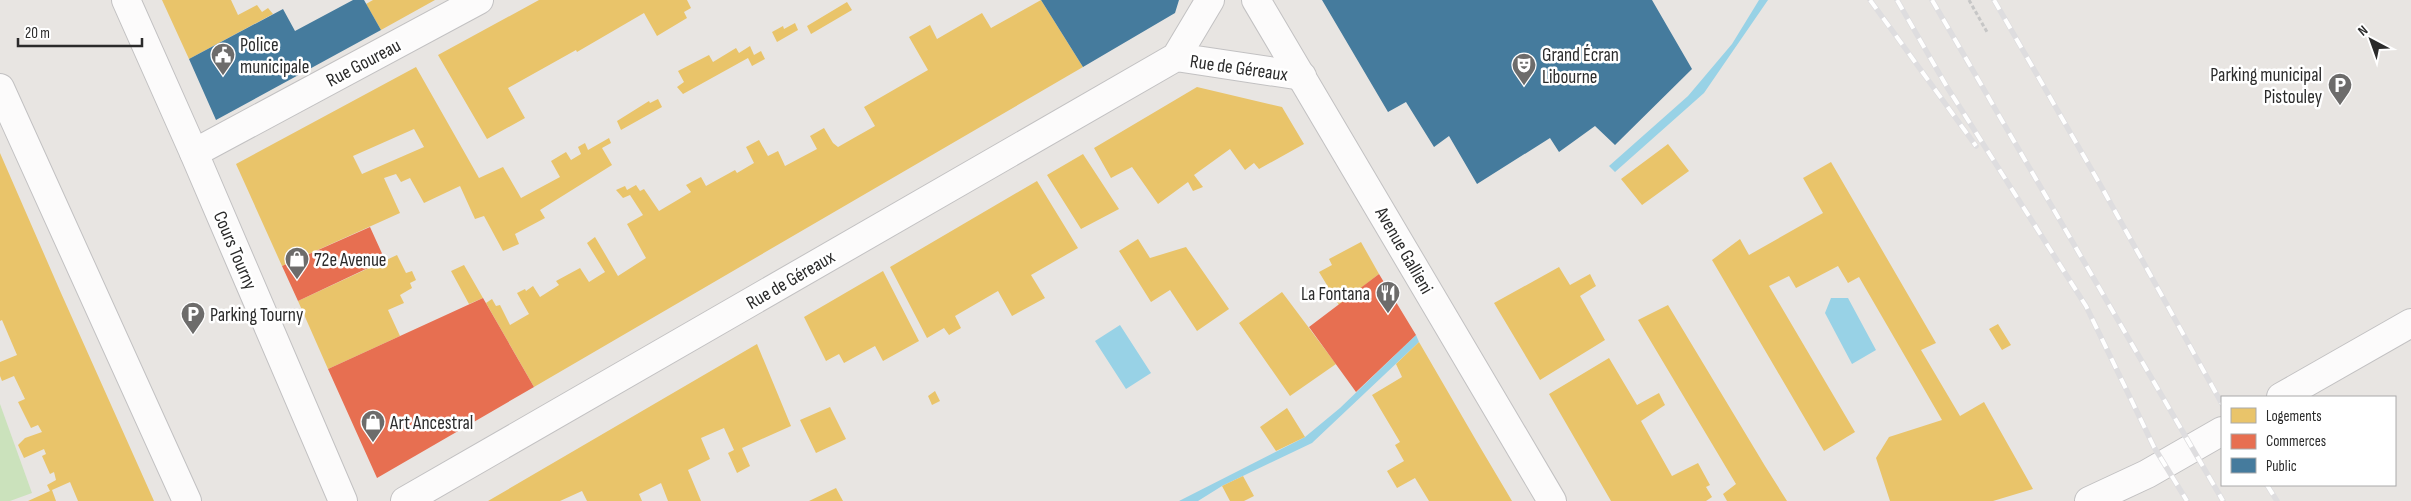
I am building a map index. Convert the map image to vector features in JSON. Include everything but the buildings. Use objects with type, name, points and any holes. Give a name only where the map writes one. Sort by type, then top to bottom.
[{"type":"street","name":"Cours Tourny","points":[[126,0],[343,501]]},
{"type":"street","name":"Rue Goureau","points":[[194,154],[479,0]]},
{"type":"street","name":"Rue de Géreaux","points":[[405,501],[1176,58],[1210,0]]},
{"type":"street","name":"Avenue Gallieni","points":[[1256,0],[1552,501]]},
{"type":"street","name":"Rue de Géreaux","points":[[1176,58],[1302,76]]},
{"type":"street","points":[[3,106],[187,501]]},
{"type":"street","points":[[2283,396],[2411,323]]},
{"type":"street","points":[[2092,501],[2147,474],[2221,432]]},
{"type":"path","points":[[1969,0],[1987,32]]},
{"type":"green space","points":[[0,404],[32,493],[10,501],[0,501]]},
{"type":"water","points":[[1759,0],[1768,0],[1704,93],[1615,172],[1609,166],[1688,96],[1732,44]]},
{"type":"water","points":[[1831,298],[1848,298],[1876,350],[1852,364],[1825,313]]},
{"type":"water","points":[[1120,325],[1151,373],[1126,389],[1095,341]]},
{"type":"water","points":[[1416,335],[1419,342],[1312,443],[1222,486],[1198,501],[1179,501],[1305,437],[1340,408]]},
{"type":"railway","points":[[1870,0],[1976,146]]},
{"type":"railway","points":[[1897,0],[1947,87],[2086,306],[2154,447],[2187,501]]},
{"type":"railway","points":[[1932,0],[2223,501]]},
{"type":"railway","points":[[1994,0],[2101,186],[2221,402]]},
{"type":"railway","points":[[2268,486],[2277,501]]},
{"type":"place","name":"Police municipale","points":[[223,76]]},
{"type":"place","name":"Grand Écran Libourne","points":[[1524,86]]},
{"type":"place","name":"Parking municipal Pistouley","points":[[2340,106]]},
{"type":"place","name":"72e Avenue","points":[[297,280]]},
{"type":"place","name":"La Fontana","points":[[1388,314]]},
{"type":"place","name":"Parking Tourny","points":[[193,335]]},
{"type":"place","name":"Art Ancestral","points":[[373,443]]}]
